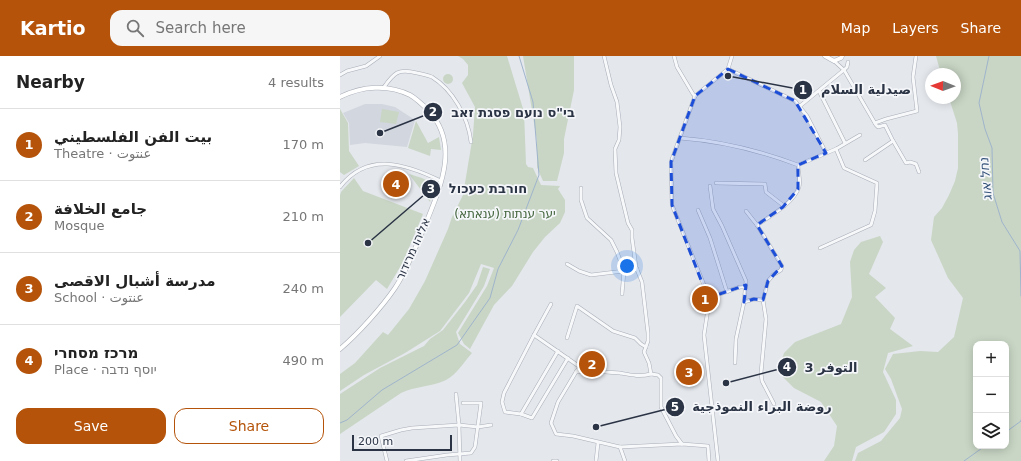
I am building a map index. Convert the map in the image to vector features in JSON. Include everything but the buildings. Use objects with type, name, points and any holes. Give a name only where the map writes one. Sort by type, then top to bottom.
[{"type":"street","points":[[340,75],[347,71],[366,66],[380,56]]},
{"type":"street","points":[[604,56],[617,102],[620,127],[619,140],[615,149],[616,172],[628,223],[632,230],[632,242],[637,269],[642,282],[648,341],[644,352],[649,363],[651,374]]},
{"type":"street","points":[[674,56],[677,67],[695,96]]},
{"type":"street","points":[[718,461],[704,335],[708,298],[672,205],[671,162],[695,96],[728,69],[732,56]]},
{"type":"street","points":[[825,56],[844,70],[875,123],[878,127],[885,125],[906,163],[910,162],[916,164],[920,172]]},
{"type":"street","points":[[832,60],[841,58],[842,56]]},
{"type":"street","points":[[875,123],[886,118],[917,111],[914,77],[916,56]]},
{"type":"street","points":[[800,106],[848,67],[848,62]]},
{"type":"street","points":[[728,69],[795,101],[807,116],[826,153]]},
{"type":"street","points":[[384,87],[393,74],[399,71],[413,72],[430,76],[448,92],[458,105],[469,128],[471,142]]},
{"type":"street","name":"אליהו מרידור","points":[[340,97],[364,89],[384,87],[400,91],[413,97],[424,106],[440,126],[444,138],[446,153],[441,181],[422,232],[399,281],[376,311],[340,349]]},
{"type":"street","points":[[819,91],[845,143]]},
{"type":"street","points":[[680,138],[771,155],[798,165],[836,149],[860,135]]},
{"type":"street","points":[[865,160],[893,141]]},
{"type":"street","points":[[820,248],[871,225],[875,211],[877,183],[844,168],[836,149]]},
{"type":"street","points":[[340,187],[360,169],[370,165],[381,164],[405,166],[441,181]]},
{"type":"street","points":[[757,225],[784,206],[798,189],[800,182],[798,165]]},
{"type":"street","points":[[716,183],[765,184],[766,192],[784,206]]},
{"type":"street","points":[[710,186],[713,209],[746,278],[744,302],[736,338],[735,363]]},
{"type":"street","points":[[581,188],[581,200],[587,218],[611,240],[618,252],[624,271],[622,294]]},
{"type":"street","points":[[698,210],[710,238],[727,292]]},
{"type":"street","points":[[746,211],[757,225],[782,266],[781,270],[773,275],[768,281],[763,300],[766,319],[761,373],[762,381],[774,404]]},
{"type":"street","points":[[568,264],[579,272],[591,275],[637,269]]},
{"type":"street","points":[[708,298],[740,287],[746,287]]},
{"type":"street","points":[[744,302],[754,299],[763,300]]},
{"type":"street","points":[[551,304],[504,393],[502,402],[505,412],[521,414],[532,418],[568,358]]},
{"type":"street","points":[[566,338],[578,306],[613,330],[635,338],[646,347]]},
{"type":"street","points":[[534,336],[580,367],[572,377],[568,388],[558,402],[553,414],[551,423],[556,434],[573,436],[620,447],[682,444],[708,446],[709,461]]},
{"type":"street","points":[[521,414],[558,351]]},
{"type":"street","points":[[576,372],[613,373],[633,376],[646,376],[651,374],[658,375],[661,378],[661,408],[682,444]]},
{"type":"street","points":[[456,394],[460,461]]},
{"type":"street","points":[[406,461],[460,453],[471,453],[475,447],[481,403],[463,403]]},
{"type":"street","points":[[387,461],[381,436],[412,428],[459,425],[478,427],[491,425]]},
{"type":"street","points":[[596,461],[598,442]]},
{"type":"street","points":[[620,447],[625,461]]},
{"type":"street","points":[[553,460],[557,461]]},
{"type":"highlighted area","points":[[728,69],[795,101],[826,153],[798,165],[798,189],[783,207],[757,225],[782,266],[768,281],[763,300],[754,299],[744,302],[746,285],[708,298],[672,205],[671,162],[695,96]]},
{"type":"shaded area","points":[[365,104],[382,104],[395,107],[415,120],[407,147],[365,143],[350,145],[349,123],[343,113]]},
{"type":"green space","name":"יער ענתות (ענאתא)","points":[[458,56],[507,56],[524,112],[526,164],[528,167],[533,168],[541,185],[560,186],[558,189],[565,200],[565,212],[560,223],[545,237],[533,252],[512,286],[494,305],[470,349],[464,344],[458,333],[487,286],[494,268],[481,264],[469,293],[440,331],[405,353],[364,375],[340,391],[340,374],[355,363],[383,332],[388,335],[409,309],[425,281],[463,195],[473,135],[475,107],[462,83],[468,75],[468,65]]},
{"type":"green space","points":[[523,56],[574,56],[574,90],[564,139],[564,153],[557,181],[543,181],[537,167],[537,141]]},
{"type":"green space","points":[[936,56],[1021,56],[1021,461],[855,461],[858,453],[881,441],[900,418],[902,409],[891,379],[885,369],[893,354],[920,351],[938,352],[954,337],[963,298],[948,278],[931,240],[934,217],[942,208],[949,195],[955,181],[958,168],[957,123],[951,104],[961,104],[961,68],[939,68]]},
{"type":"green space","points":[[448,74],[453,79],[448,84],[443,79]]},
{"type":"green space","points":[[340,109],[348,123],[349,151],[359,166],[344,175],[340,172]]},
{"type":"green space","points":[[382,109],[399,112],[396,124],[380,122]]},
{"type":"green space","points":[[416,121],[428,143],[439,137],[441,150],[431,149],[430,156],[408,148]]},
{"type":"green space","points":[[409,174],[429,182],[432,189],[430,202]]},
{"type":"green space","points":[[354,178],[363,191],[423,214],[403,262],[387,289],[376,280],[340,317],[340,195]]},
{"type":"green space","points":[[880,236],[883,242],[869,274],[886,288],[875,297],[895,318],[890,329],[913,346],[888,353],[883,372],[896,400],[896,414],[884,432],[856,447],[852,461],[824,461],[834,446],[837,426],[821,402],[794,388],[783,377],[780,365],[784,353],[795,342],[841,324],[852,297],[850,262],[854,250],[861,242]]},
{"type":"green space","points":[[483,267],[490,269],[484,286],[456,332],[460,344],[472,353],[460,368],[446,380],[401,393],[340,434],[340,394],[380,368],[424,346],[430,339],[443,330],[477,285]]},
{"type":"waterway","points":[[340,423],[347,420],[382,390],[457,345],[490,298],[498,269],[518,230],[539,175],[533,102],[519,56]]},
{"type":"waterway","name":"נחל אוג","points":[[989,56],[979,103],[985,129],[992,148],[993,193],[1002,222],[1020,251],[1021,296]]},
{"type":"waterway","name":"נחל אוג","points":[[1009,430],[1021,420]]},
{"type":"waterway","name":"נחל אוג","points":[[964,461],[981,449]]},
{"type":"place","name":"صيدلية السلام","points":[[728,76]]},
{"type":"place","name":"בי\"ס נועם פסגת זאב","points":[[380,133]]},
{"type":"place","name":"מרכז מסחרי","points":[[396,184]]},
{"type":"place","name":"חורבת כעכול","points":[[368,243]]},
{"type":"place","name":"بيت الفن الفلسطيني","points":[[705,299]]},
{"type":"place","name":"جامع الخلافة","points":[[592,364]]},
{"type":"place","name":"مدرسة أشبال الاقصى","points":[[689,372]]},
{"type":"place","name":"التوفر 3","points":[[726,383]]},
{"type":"place","name":"روضة البراء النموذجية","points":[[596,427]]}]
